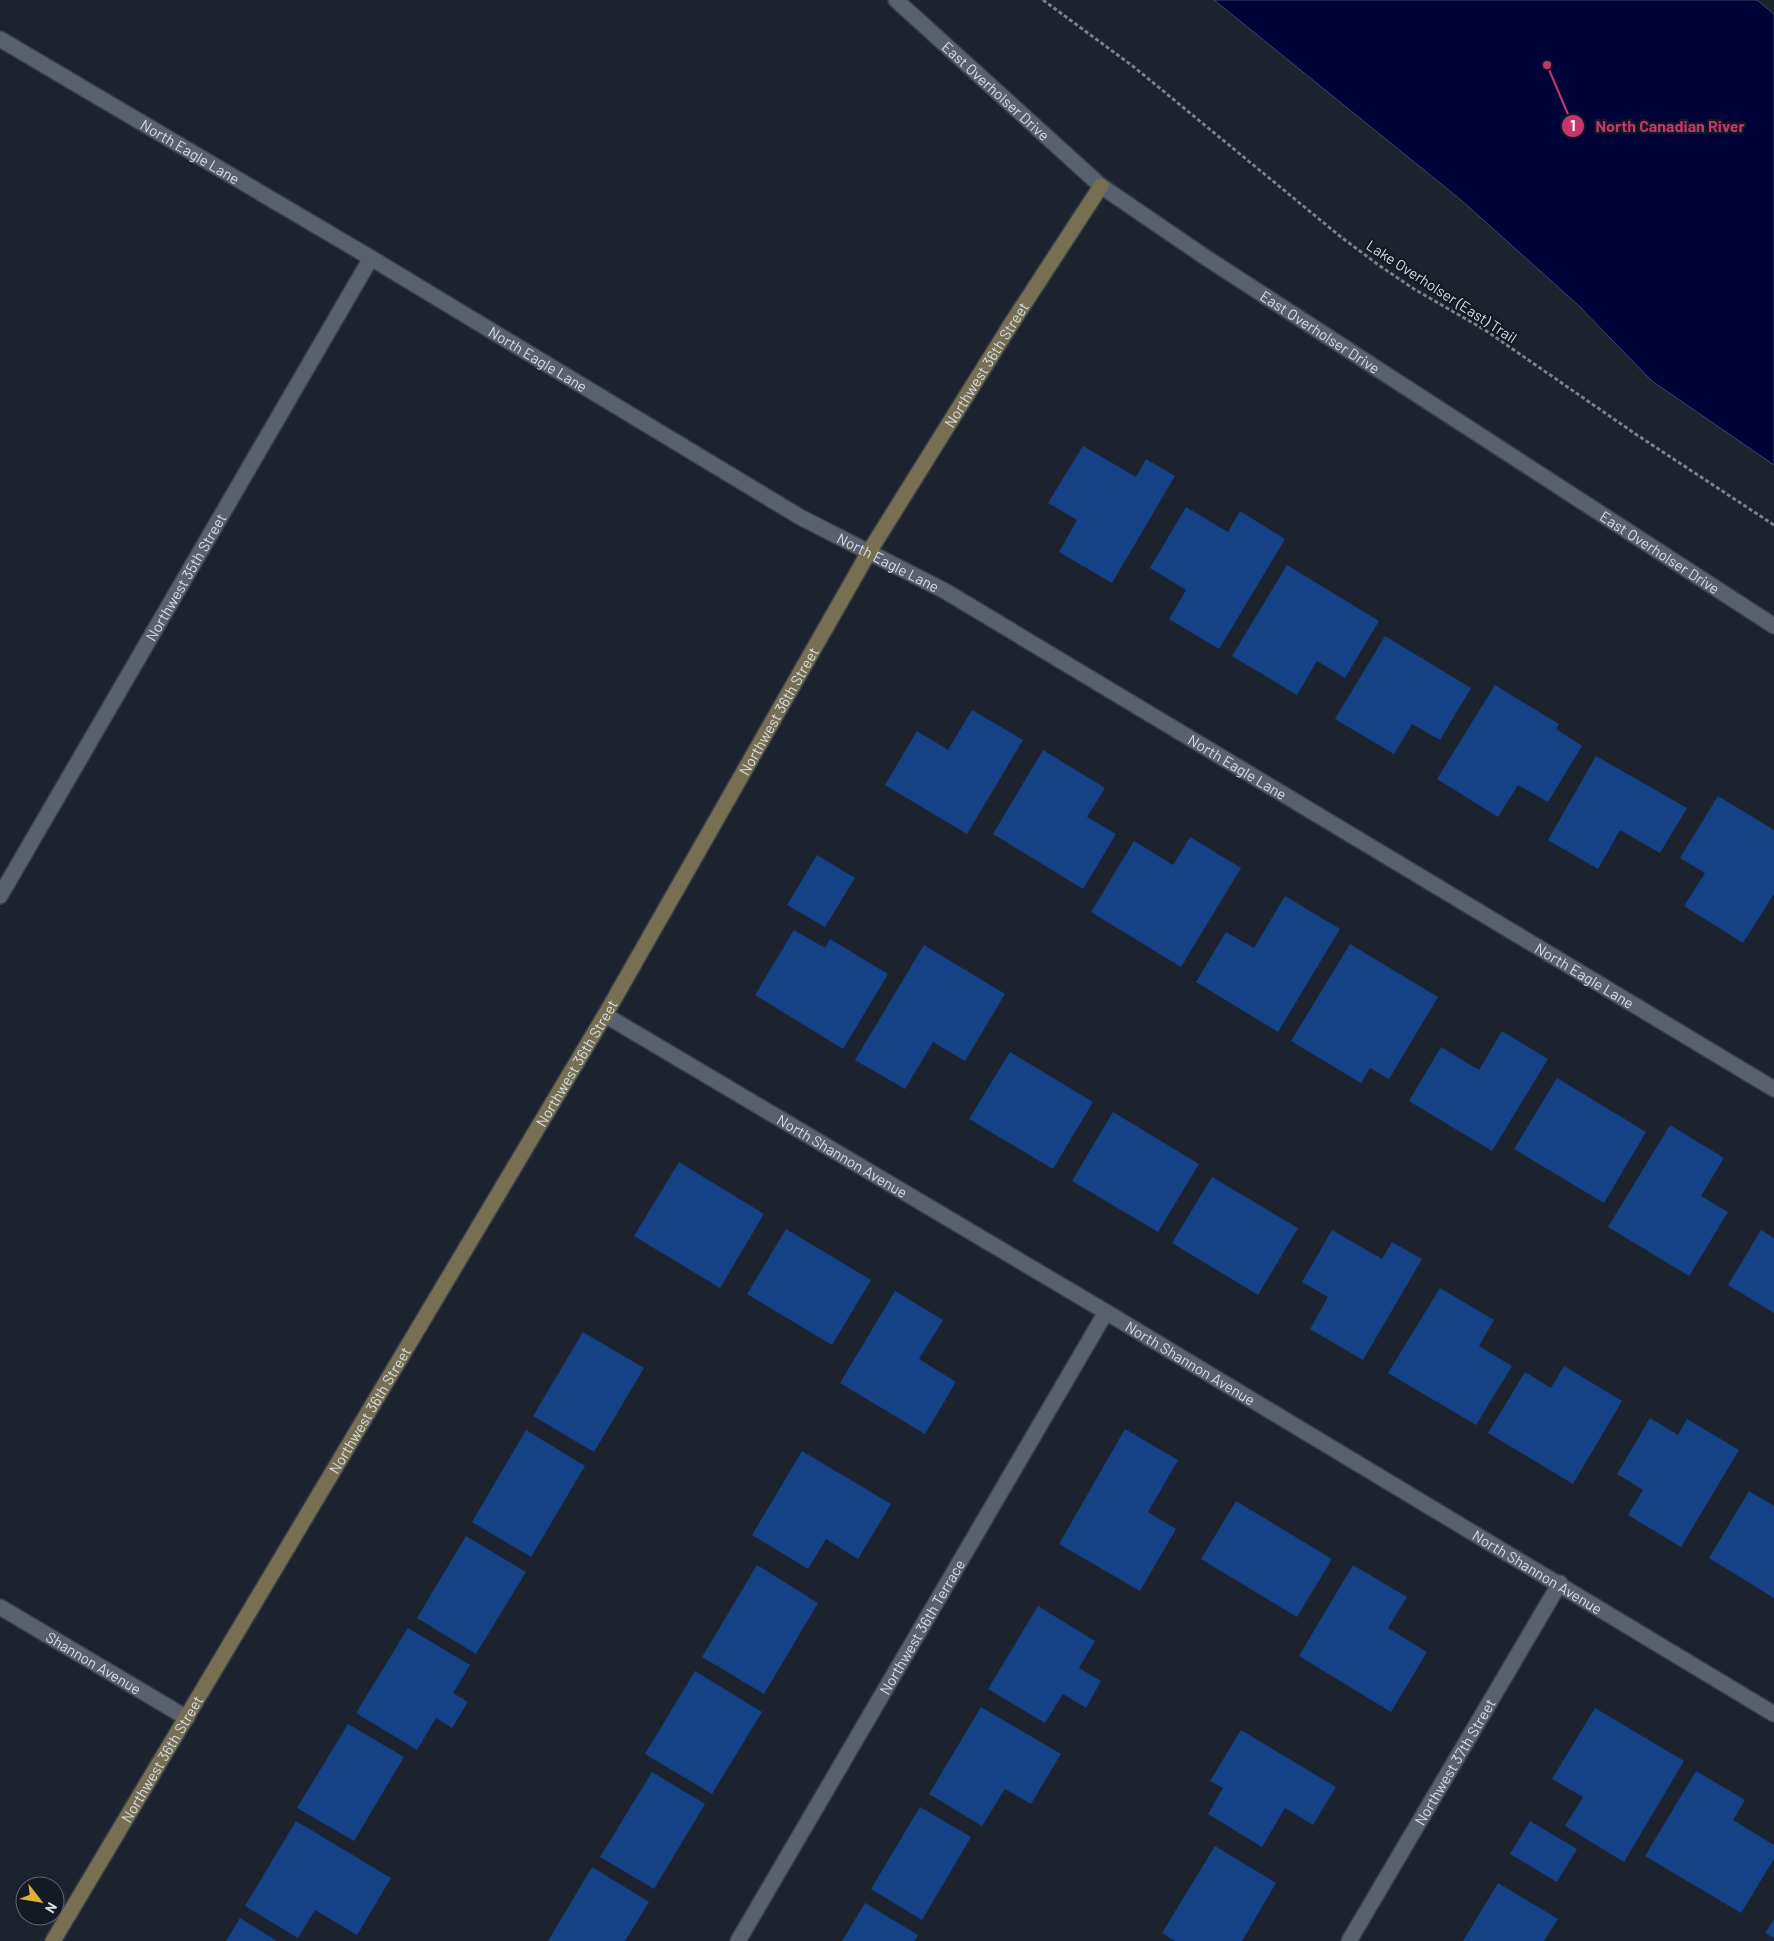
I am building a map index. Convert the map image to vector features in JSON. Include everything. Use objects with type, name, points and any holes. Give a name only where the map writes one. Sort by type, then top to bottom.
[{"type":"street","name":"East Overholser Drive","points":[[896,0],[1101,186],[1205,257],[1774,626]]},
{"type":"street","name":"North Eagle Lane","points":[[0,39],[371,258],[800,518],[946,591],[1774,1089]]},
{"type":"street","name":"Northwest 36th Street","points":[[53,1941],[605,1015],[869,552],[1013,321],[1101,186]]},
{"type":"street","name":"Northwest 35th Street","points":[[0,896],[371,258]]},
{"type":"street","name":"North Shannon Avenue","points":[[605,1015],[1560,1583],[1774,1714]]},
{"type":"street","name":"Northwest 36th Terrace","points":[[738,1941],[1106,1312]]},
{"type":"street","name":"Northwest 37th Street","points":[[1349,1941],[1560,1583]]},
{"type":"street","name":"Shannon Avenue","points":[[0,1607],[187,1718]]},
{"type":"path","name":"Lake Overholser (East) Trail","points":[[1043,0],[1134,67],[1341,237],[1380,266],[1414,289],[1485,330],[1637,435],[1774,525]]},
{"type":"shaded area","points":[[1214,0],[1757,0],[1774,14],[1774,465],[1652,381],[1577,304],[1461,200]]},
{"type":"building","points":[[1083,446],[1136,477],[1146,459],[1175,476],[1112,583],[1059,552],[1077,520],[1048,503]]},
{"type":"building","points":[[1186,507],[1228,532],[1240,511],[1285,539],[1219,649],[1169,619],[1186,590],[1150,568]]},
{"type":"building","points":[[1287,565],[1379,621],[1345,678],[1317,661],[1297,695],[1232,656]]},
{"type":"building","points":[[1385,636],[1471,688],[1440,740],[1412,724],[1394,754],[1335,719]]},
{"type":"building","points":[[1495,685],[1559,724],[1556,729],[1582,746],[1548,802],[1518,785],[1498,817],[1437,779]]},
{"type":"building","points":[[972,710],[1023,740],[967,834],[885,785],[917,731],[948,750]]},
{"type":"building","points":[[1043,750],[1105,788],[1087,817],[1116,834],[1083,889],[993,834]]},
{"type":"building","points":[[1596,756],[1687,808],[1660,853],[1620,830],[1598,869],[1548,840]]},
{"type":"building","points":[[1718,796],[1774,830],[1774,894],[1743,943],[1684,906],[1705,873],[1680,858]]},
{"type":"building","points":[[1190,837],[1241,868],[1181,967],[1091,912],[1134,841],[1173,865]]},
{"type":"building","points":[[817,855],[855,878],[825,927],[787,905]]},
{"type":"building","points":[[1285,896],[1340,929],[1278,1032],[1196,982],[1226,932],[1254,948]]},
{"type":"building","points":[[794,930],[825,948],[830,939],[888,974],[843,1049],[755,995]]},
{"type":"building","points":[[1350,944],[1438,997],[1389,1079],[1370,1068],[1361,1083],[1291,1041]]},
{"type":"building","points":[[924,945],[1005,994],[965,1061],[933,1042],[905,1089],[855,1060]]},
{"type":"building","points":[[1502,1031],[1548,1059],[1492,1151],[1409,1101],[1441,1047],[1479,1070]]},
{"type":"building","points":[[1010,1052],[1093,1102],[1053,1169],[969,1119]]},
{"type":"building","points":[[1557,1078],[1646,1132],[1604,1203],[1514,1149]]},
{"type":"building","points":[[1113,1112],[1199,1164],[1158,1232],[1072,1181]]},
{"type":"building","points":[[1670,1125],[1724,1158],[1701,1196],[1728,1212],[1689,1276],[1608,1227]]},
{"type":"building","points":[[679,1162],[764,1214],[720,1288],[634,1236]]},
{"type":"building","points":[[1212,1177],[1298,1228],[1258,1295],[1172,1243]]},
{"type":"building","points":[[786,1229],[871,1280],[832,1345],[747,1294]]},
{"type":"building","points":[[1332,1230],[1382,1259],[1392,1242],[1422,1259],[1363,1360],[1310,1329],[1328,1297],[1302,1282]]},
{"type":"building","points":[[1761,1230],[1774,1238],[1774,1313],[1728,1285]]},
{"type":"building","points":[[1440,1288],[1494,1320],[1479,1346],[1512,1366],[1476,1425],[1388,1373]]},
{"type":"building","points":[[895,1291],[943,1320],[919,1359],[956,1382],[925,1434],[840,1383]]},
{"type":"building","points":[[583,1332],[644,1368],[594,1452],[533,1416]]},
{"type":"building","points":[[1564,1366],[1622,1401],[1573,1484],[1488,1433],[1525,1372],[1551,1388]]},
{"type":"building","points":[[1650,1418],[1678,1435],[1687,1419],[1739,1450],[1681,1547],[1628,1515],[1643,1490],[1617,1474]]},
{"type":"building","points":[[1125,1429],[1178,1460],[1148,1512],[1176,1529],[1140,1591],[1059,1544]]},
{"type":"building","points":[[526,1430],[585,1466],[531,1557],[472,1522]]},
{"type":"building","points":[[802,1451],[891,1504],[858,1559],[826,1539],[808,1569],[752,1535]]},
{"type":"building","points":[[1749,1491],[1774,1506],[1774,1598],[1709,1558]]},
{"type":"building","points":[[1236,1501],[1332,1559],[1297,1617],[1201,1559]]},
{"type":"building","points":[[466,1536],[526,1572],[476,1654],[417,1618]]},
{"type":"building","points":[[757,1565],[818,1603],[764,1694],[702,1657]]},
{"type":"building","points":[[1353,1565],[1407,1597],[1388,1628],[1427,1652],[1391,1712],[1299,1656]]},
{"type":"building","points":[[1038,1606],[1095,1641],[1079,1668],[1101,1681],[1086,1708],[1063,1694],[1045,1723],[988,1689]]},
{"type":"building","points":[[408,1628],[470,1665],[453,1693],[468,1702],[452,1728],[436,1718],[417,1750],[356,1713]]},
{"type":"building","points":[[695,1671],[762,1712],[712,1794],[645,1754]]},
{"type":"building","points":[[981,1707],[1061,1754],[1031,1804],[1005,1789],[982,1826],[929,1794]]},
{"type":"building","points":[[1595,1708],[1684,1761],[1624,1862],[1565,1826],[1583,1797],[1552,1779]]},
{"type":"building","points":[[348,1724],[404,1757],[354,1841],[297,1808]]},
{"type":"building","points":[[1241,1730],[1336,1787],[1313,1825],[1285,1808],[1262,1847],[1208,1814],[1223,1788],[1210,1781]]},
{"type":"building","points":[[1696,1771],[1745,1800],[1733,1820],[1774,1845],[1774,1859],[1741,1913],[1645,1856]]},
{"type":"building","points":[[652,1772],[705,1804],[654,1889],[600,1857]]},
{"type":"building","points":[[920,1807],[971,1837],[922,1920],[871,1889]]},
{"type":"building","points":[[296,1821],[391,1878],[357,1935],[315,1910],[298,1938],[245,1906]]},
{"type":"building","points":[[1530,1821],[1577,1849],[1557,1882],[1510,1854]]},
{"type":"building","points":[[1215,1846],[1276,1883],[1242,1941],[1175,1941],[1162,1933]]},
{"type":"building","points":[[592,1867],[649,1902],[625,1941],[548,1941]]},
{"type":"building","points":[[1498,1883],[1558,1919],[1544,1941],[1463,1941]]},
{"type":"building","points":[[865,1903],[918,1935],[915,1941],[842,1941]]},
{"type":"building","points":[[240,1918],[277,1941],[226,1941]]},
{"type":"building","points":[[1774,1919],[1774,1938],[1765,1933]]},
{"type":"place","name":"North Canadian River","points":[[1547,65]]}]
